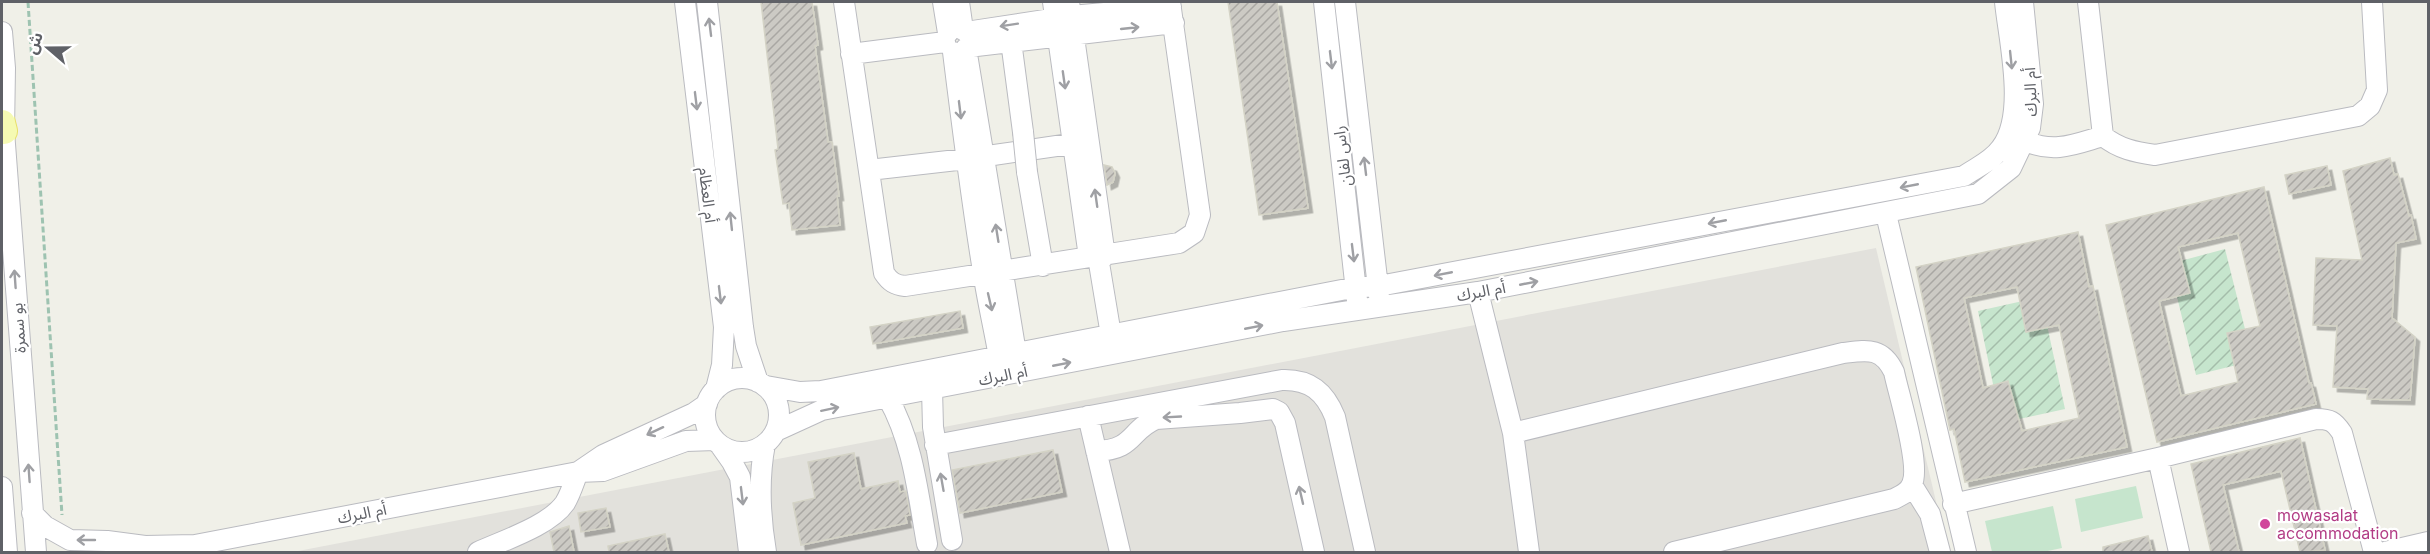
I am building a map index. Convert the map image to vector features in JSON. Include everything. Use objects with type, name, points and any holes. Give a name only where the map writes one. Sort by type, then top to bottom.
[{"type":"street","name":"أم العظام","points":[[685,2],[724,327],[722,365],[712,396]]},
{"type":"street","name":"أم العظام","points":[[707,2],[743,327],[746,346],[762,384]]},
{"type":"street","points":[[844,2],[851,54],[869,170],[882,264],[884,273],[896,285],[905,286],[1003,273],[1179,243],[1188,239],[1199,224],[1200,215],[1172,10],[1063,18],[958,40],[851,54]]},
{"type":"street","points":[[944,2],[958,40]]},
{"type":"street","points":[[959,2],[958,40],[975,157],[983,274],[1007,355]]},
{"type":"street","name":"راس لفان","points":[[1324,2],[1358,312]]},
{"type":"street","name":"راس لفان","points":[[1345,2],[1379,286],[1378,308]]},
{"type":"street","name":"أم البرك","points":[[771,438],[822,410],[932,389],[1281,312],[1356,287],[1379,286],[1964,176],[1990,159],[2001,148],[2014,120],[2015,102],[2005,2]]},
{"type":"street","name":"أم البرك","points":[[762,384],[800,392],[820,392],[1111,335],[1281,312],[1358,312],[1478,292],[1886,214],[1978,194],[2012,168],[2030,128],[2033,104],[2023,2]]},
{"type":"street","points":[[2088,2],[2103,136],[2114,146],[2155,155],[2358,116],[2370,106],[2377,90],[2372,2]]},
{"type":"street","points":[[958,40],[1011,41],[1063,18]]},
{"type":"street","points":[[1063,18],[1097,256],[1111,335]]},
{"type":"street","name":"بو سمرة","points":[[2,32],[3,127],[36,552]]},
{"type":"street","points":[[1011,41],[1027,172],[1043,266]]},
{"type":"street","points":[[692,67],[714,64]]},
{"type":"street","points":[[2026,141],[2042,148],[2064,146],[2103,136]]},
{"type":"street","points":[[869,170],[1080,143]]},
{"type":"street","points":[[975,157],[1003,273],[1007,355]]},
{"type":"street","points":[[1886,214],[1966,552]]},
{"type":"street","points":[[1478,292],[1513,433],[1533,549]]},
{"type":"street","points":[[1513,433],[1843,353],[1865,350],[1879,354],[1888,361],[1894,372],[1916,469],[1912,485],[1905,494],[1894,499],[1674,552]]},
{"type":"street","points":[[749,552],[740,477],[707,427],[712,396],[725,382],[747,378],[762,384],[776,399],[779,415],[760,478],[761,523],[766,552]]},
{"type":"street","points":[[935,445],[1282,380],[1301,381],[1312,385],[1329,403],[1335,417],[1365,552]]},
{"type":"street","points":[[932,389],[935,445],[952,540]]},
{"type":"street","name":"أم البرك","points":[[578,472],[603,455],[694,413],[712,396]]},
{"type":"street","points":[[888,398],[898,415],[908,442],[927,544]]},
{"type":"street","points":[[1096,451],[1120,447],[1135,436],[1146,423],[1156,418],[1240,414],[1273,409],[1279,412],[1285,423],[1314,552]]},
{"type":"street","points":[[1088,416],[1120,552]]},
{"type":"street","points":[[1953,504],[2158,458],[2316,419],[2329,419],[2335,422],[2342,433],[2374,552]]},
{"type":"street","points":[[717,443],[738,452],[757,449],[771,438]]},
{"type":"street","name":"أم البرك","points":[[64,538],[200,549],[578,472],[603,471],[686,441],[717,443]]},
{"type":"street","points":[[2158,458],[2180,552]]},
{"type":"street","points":[[478,552],[544,521],[558,511],[565,502],[578,472]]},
{"type":"street","points":[[1912,485],[1930,514],[1940,552]]},
{"type":"street","points":[[2,487],[7,552]]},
{"type":"street","points":[[32,513],[45,526],[64,538]]},
{"type":"street","points":[[2385,552],[2428,542]]},
{"type":"street","name":"أم البرك","points":[[120,552],[145,546]]},
{"type":"path","points":[[28,2],[64,538]]},
{"type":"shaded area","points":[[1876,248],[1948,552],[293,552]]},
{"type":"green space","points":[[2225,249],[2253,361],[2196,375],[2169,264]]},
{"type":"green space","points":[[2041,297],[2065,409],[2001,423],[1978,311]]},
{"type":"green space","points":[[2136,486],[2143,518],[2081,532],[2075,499]]},
{"type":"green space","points":[[2053,506],[2062,548],[2043,552],[1992,552],[1985,521]]},
{"type":"building","points":[[761,2],[812,2],[818,45],[815,46],[828,142],[832,142],[839,196],[837,196],[840,225],[792,230],[789,203],[783,204],[775,150],[778,149]]},
{"type":"building","points":[[1228,2],[1277,2],[1308,208],[1259,215]]},
{"type":"building","points":[[2390,158],[2394,175],[2398,174],[2416,239],[2396,243],[2392,318],[2415,337],[2410,400],[2367,399],[2368,389],[2333,387],[2337,326],[2313,325],[2316,258],[2362,260],[2343,171]]},
{"type":"building","points":[[1104,165],[1112,167],[1115,173],[1113,182],[1107,185]]},
{"type":"building","points":[[2327,166],[2331,185],[2289,194],[2285,175]]},
{"type":"building","points":[[2264,187],[2309,383],[2311,383],[2316,404],[2157,442],[2106,225]],"holes":[[[2238,233],[2260,326],[2227,333],[2238,382],[2181,396],[2159,301],[2190,293],[2178,247]]]},
{"type":"building","points":[[2078,232],[2089,287],[2093,286],[2127,447],[1965,482],[1954,429],[1950,430],[1916,267]],"holes":[[[2017,287],[2026,332],[2059,325],[2079,418],[2022,431],[2008,381],[1983,388],[1964,298]]]},
{"type":"building","points":[[960,311],[963,328],[873,344],[870,327]]},
{"type":"building","points":[[2300,438],[2325,550],[2300,552],[2281,471],[2223,485],[2239,552],[2211,552],[2191,464]]},
{"type":"building","points":[[1053,450],[1062,492],[960,513],[952,470]]},
{"type":"building","points":[[854,453],[861,489],[898,481],[900,492],[906,491],[910,515],[905,516],[907,523],[801,545],[793,503],[815,498],[808,462]]},
{"type":"building","points":[[606,508],[610,527],[581,532],[578,513]]},
{"type":"building","points":[[569,526],[574,552],[554,552],[550,532]]},
{"type":"building","points":[[665,534],[669,552],[609,552],[608,546]]},
{"type":"building","points":[[2148,536],[2152,552],[2103,552],[2103,547]]},
{"type":"place","name":"mowasalat accommodation","points":[[2265,524]]}]
